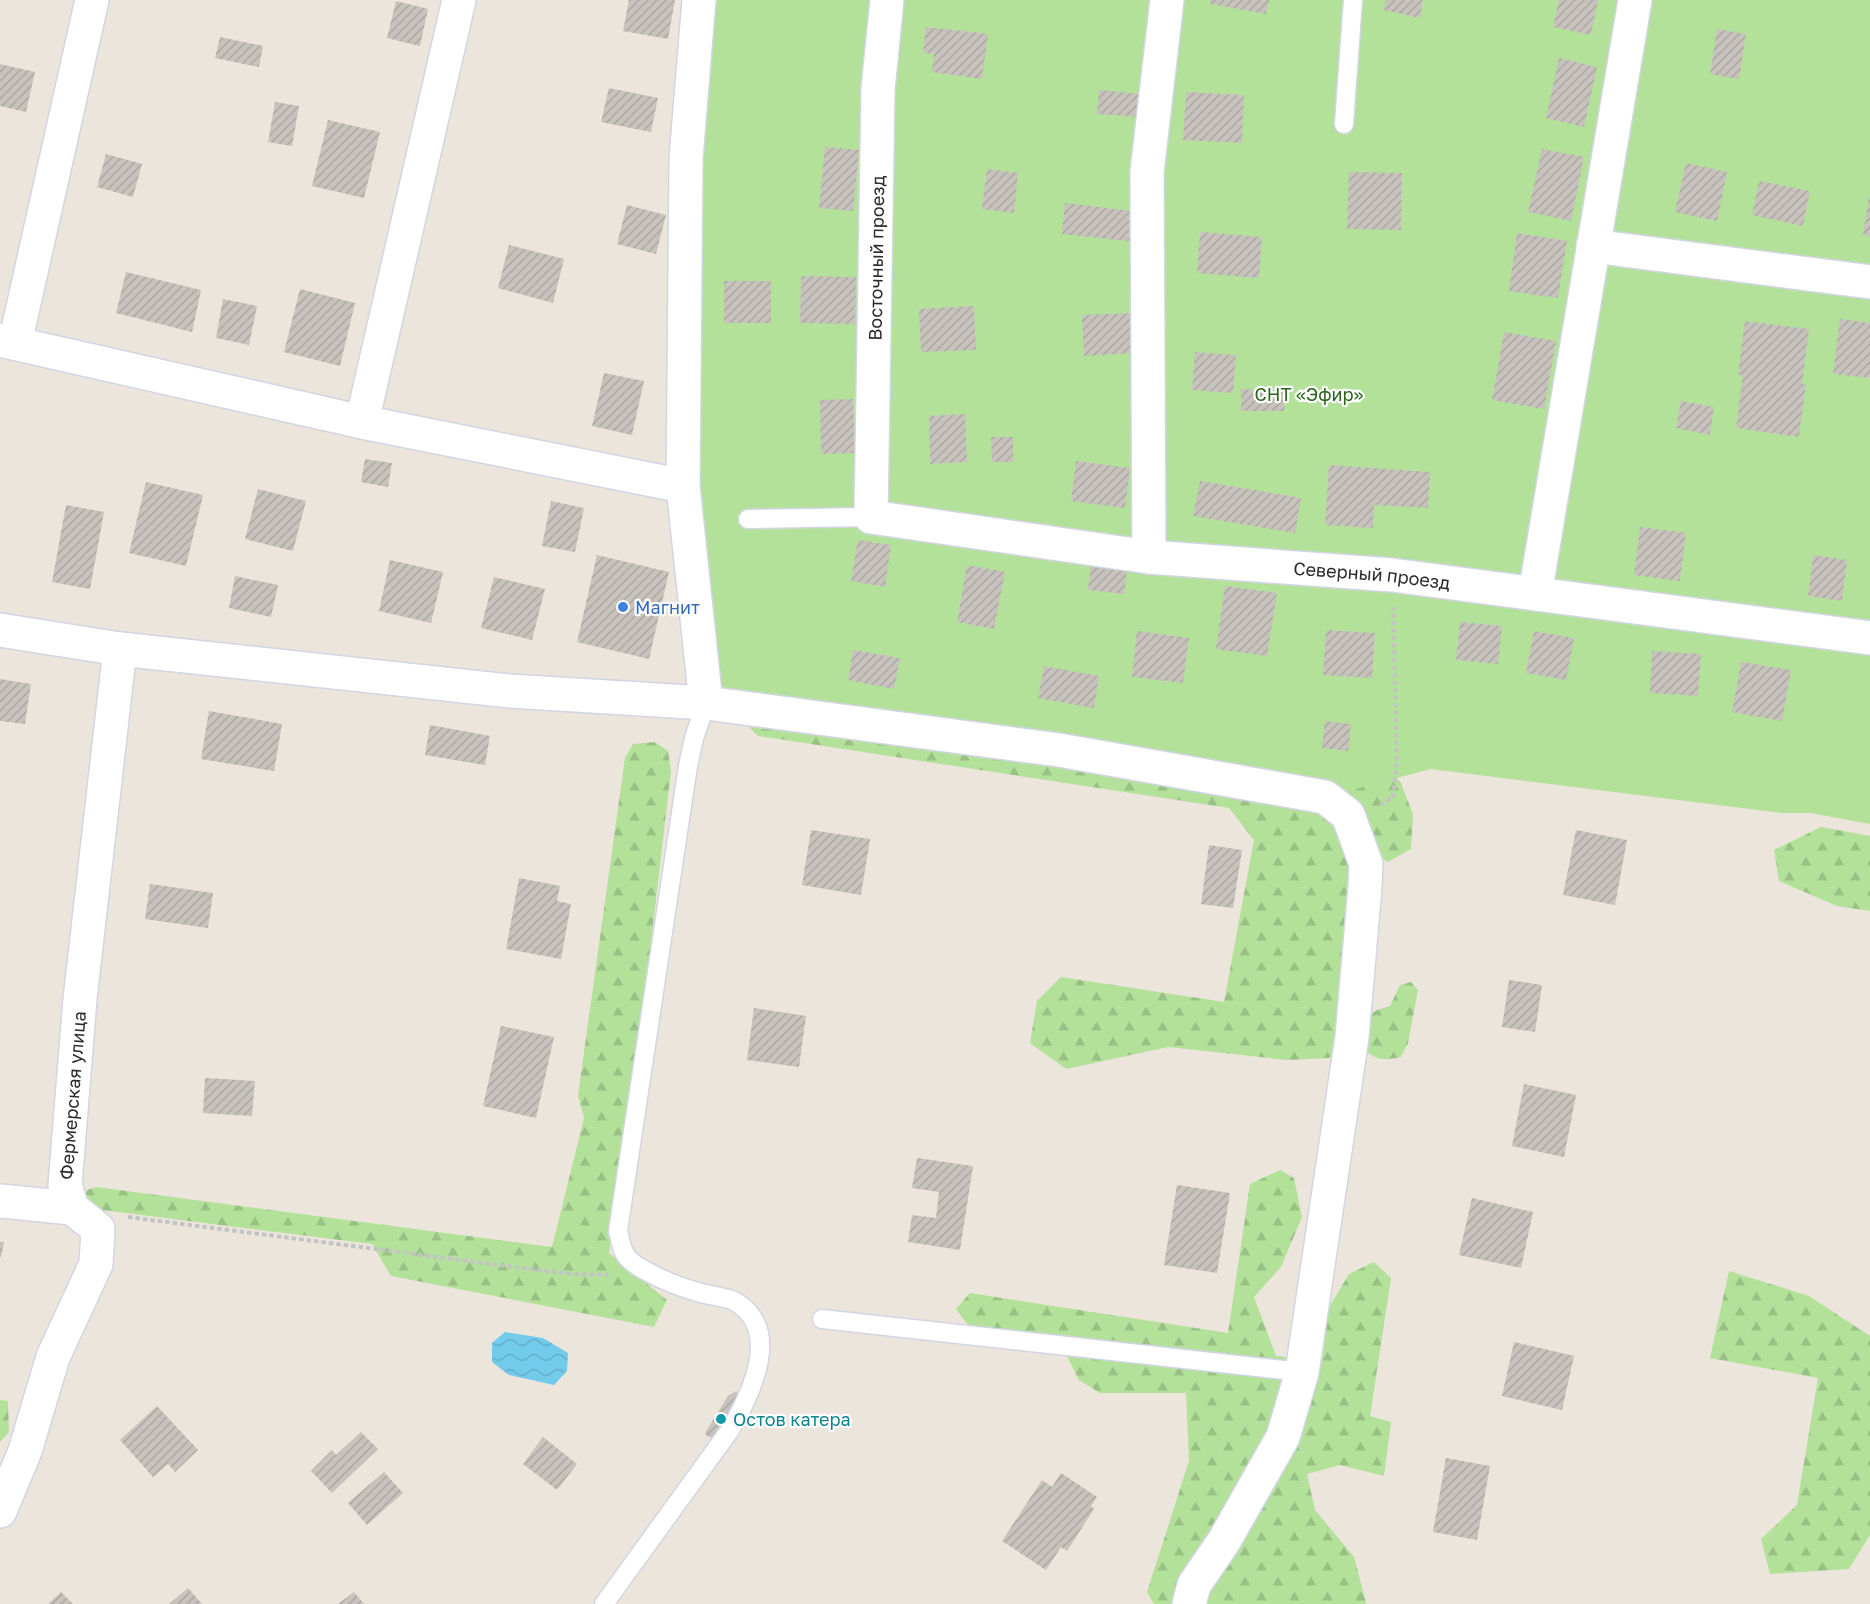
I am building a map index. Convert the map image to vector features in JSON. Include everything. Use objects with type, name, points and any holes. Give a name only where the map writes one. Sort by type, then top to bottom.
[{"type":"street","points":[[92,0],[8,341],[362,422],[683,486]]},
{"type":"street","points":[[362,422],[459,0]]},
{"type":"street","points":[[699,0],[686,158],[683,486],[706,703]]},
{"type":"street","name":"Восточный проезд","points":[[872,517],[878,89],[887,0]]},
{"type":"street","points":[[1149,557],[1147,172],[1167,0]]},
{"type":"street","points":[[1535,594],[1635,0]]},
{"type":"street","points":[[1593,246],[1870,282]]},
{"type":"street","name":"Северный проезд","points":[[872,517],[1149,557],[1392,575],[1870,638]]},
{"type":"street","points":[[0,630],[120,649],[510,691],[706,703],[1059,750],[1325,797],[1348,814],[1366,864],[1365,887],[1352,1037],[1302,1372],[1283,1437],[1224,1541],[1194,1584],[1189,1604]]},
{"type":"street","name":"Фермерская улица","points":[[72,1208],[65,1185],[80,999],[120,649]]},
{"type":"street","points":[[0,1201],[72,1208],[98,1229],[96,1264],[53,1357],[25,1451],[0,1511]]},
{"type":"lane","points":[[1344,124],[1353,0]]},
{"type":"lane","points":[[748,519],[872,517]]},
{"type":"lane","points":[[604,1604],[730,1430],[747,1402],[757,1375],[760,1353],[758,1333],[752,1316],[735,1302],[681,1287],[641,1269],[625,1255],[618,1232],[688,766],[694,738],[706,703]]},
{"type":"lane","points":[[822,1319],[1302,1372]]},
{"type":"path","points":[[1348,814],[1369,811],[1394,797],[1397,760],[1392,575]]},
{"type":"path","points":[[127,1217],[569,1274],[618,1276],[641,1269]]},
{"type":"green space","name":"СНТ «Эфир»","points":[[699,0],[1870,0],[1870,824],[1811,813],[1781,813],[1431,769],[1325,797],[706,703],[689,489]]},
{"type":"green space","points":[[749,717],[1328,806],[1360,871],[1347,1042],[1329,1058],[1287,1060],[1168,1047],[1066,1069],[1030,1043],[1037,1001],[1061,977],[1224,1002],[1254,840],[1229,808],[758,736],[749,727]]},
{"type":"green space","points":[[655,742],[668,751],[671,771],[629,1131],[609,1253],[667,1300],[654,1327],[391,1276],[372,1244],[94,1209],[83,1198],[87,1190],[96,1187],[552,1247],[584,1118],[578,1095],[625,758],[633,744]]},
{"type":"green space","points":[[1173,742],[1364,760],[1400,781],[1413,814],[1411,849],[1388,862],[1366,847],[1345,797]]},
{"type":"green space","points":[[1821,827],[1870,836],[1870,911],[1837,906],[1779,881],[1774,850]]},
{"type":"green space","points":[[1411,982],[1418,990],[1408,1043],[1401,1057],[1377,1058],[1368,1052],[1359,1041],[1362,1020],[1377,1010],[1390,1006],[1400,985]]},
{"type":"green space","points":[[1280,1170],[1294,1178],[1302,1217],[1281,1267],[1254,1297],[1276,1356],[1322,1362],[1328,1309],[1349,1274],[1374,1262],[1391,1278],[1370,1416],[1391,1422],[1384,1476],[1340,1465],[1307,1474],[1315,1510],[1354,1557],[1366,1602],[1365,1604],[1154,1604],[1147,1592],[1189,1461],[1186,1393],[1100,1393],[1079,1380],[1057,1337],[970,1328],[956,1309],[970,1293],[1228,1333],[1250,1184]]},
{"type":"green space","points":[[1729,1271],[1809,1296],[1870,1336],[1870,1535],[1849,1569],[1770,1574],[1761,1539],[1797,1505],[1818,1378],[1710,1358]]},
{"type":"green space","points":[[0,1400],[8,1401],[9,1432],[0,1442]]},
{"type":"water","points":[[505,1332],[543,1338],[568,1353],[567,1371],[554,1385],[509,1375],[492,1362],[492,1343]]},
{"type":"building","points":[[629,0],[675,0],[668,39],[623,31]]},
{"type":"building","points":[[1211,0],[1269,0],[1266,14],[1210,4]]},
{"type":"building","points":[[1386,0],[1423,0],[1420,18],[1384,10]]},
{"type":"building","points":[[1559,0],[1598,0],[1591,35],[1553,27]]},
{"type":"building","points":[[396,1],[428,9],[420,46],[387,38]]},
{"type":"building","points":[[926,27],[988,34],[982,79],[932,72],[934,54],[923,53]]},
{"type":"building","points":[[1717,29],[1746,34],[1739,79],[1710,74]]},
{"type":"building","points":[[220,37],[263,46],[259,67],[215,58]]},
{"type":"building","points":[[1559,58],[1597,67],[1584,127],[1546,118]]},
{"type":"building","points":[[0,64],[35,72],[26,112],[0,106]]},
{"type":"building","points":[[609,88],[658,98],[651,132],[601,122]]},
{"type":"building","points":[[1099,90],[1142,94],[1140,117],[1097,114]]},
{"type":"building","points":[[1186,92],[1244,95],[1242,143],[1183,140]]},
{"type":"building","points":[[275,102],[299,106],[292,146],[268,142]]},
{"type":"building","points":[[328,120],[380,132],[364,198],[312,186]]},
{"type":"building","points":[[825,147],[859,150],[853,211],[819,208]]},
{"type":"building","points":[[1542,149],[1584,157],[1571,221],[1528,212]]},
{"type":"building","points":[[106,154],[142,164],[133,197],[97,187]]},
{"type":"building","points":[[1686,163],[1727,172],[1717,221],[1675,212]]},
{"type":"building","points":[[987,169],[1018,173],[1014,213],[982,209]]},
{"type":"building","points":[[1349,172],[1402,173],[1401,230],[1347,229]]},
{"type":"building","points":[[1759,181],[1810,191],[1803,226],[1752,215]]},
{"type":"building","points":[[1870,198],[1870,236],[1863,235]]},
{"type":"building","points":[[1065,203],[1140,212],[1136,242],[1062,234]]},
{"type":"building","points":[[627,205],[666,215],[656,254],[617,244]]},
{"type":"building","points":[[1200,232],[1262,237],[1259,278],[1197,273]]},
{"type":"building","points":[[1517,233],[1567,241],[1558,298],[1509,291]]},
{"type":"building","points":[[509,245],[564,259],[553,303],[498,288]]},
{"type":"building","points":[[126,272],[201,290],[192,332],[116,313]]},
{"type":"building","points":[[801,276],[856,277],[855,324],[800,323]]},
{"type":"building","points":[[724,281],[771,281],[771,323],[724,323]]},
{"type":"building","points":[[300,289],[355,303],[340,366],[284,352]]},
{"type":"building","points":[[223,299],[257,306],[249,345],[216,338]]},
{"type":"building","points":[[974,306],[976,350],[921,352],[919,309]]},
{"type":"building","points":[[1130,313],[1132,353],[1084,356],[1082,315]]},
{"type":"building","points":[[1840,319],[1870,323],[1870,378],[1833,374]]},
{"type":"building","points":[[1745,321],[1809,329],[1802,384],[1806,384],[1799,437],[1736,428],[1743,375],[1738,375]]},
{"type":"building","points":[[1504,332],[1556,341],[1544,409],[1492,400]]},
{"type":"building","points":[[1195,352],[1236,355],[1233,393],[1192,390]]},
{"type":"building","points":[[604,373],[644,381],[632,435],[592,426]]},
{"type":"building","points":[[1241,389],[1285,391],[1284,411],[1241,411]]},
{"type":"building","points":[[853,399],[855,453],[821,454],[820,400]]},
{"type":"building","points":[[1681,401],[1714,407],[1710,435],[1676,428]]},
{"type":"building","points":[[965,414],[967,462],[930,464],[929,416]]},
{"type":"building","points":[[991,437],[1013,437],[1013,462],[992,462]]},
{"type":"building","points":[[365,459],[392,463],[388,487],[361,482]]},
{"type":"building","points":[[1076,461],[1130,468],[1125,508],[1071,501]]},
{"type":"building","points":[[1329,465],[1430,472],[1428,508],[1374,505],[1373,528],[1325,525]]},
{"type":"building","points":[[1200,481],[1301,498],[1295,533],[1193,516]]},
{"type":"building","points":[[146,482],[203,495],[186,566],[129,553]]},
{"type":"building","points":[[258,489],[306,501],[293,551],[245,539]]},
{"type":"building","points":[[551,501],[584,508],[575,552],[542,546]]},
{"type":"building","points":[[66,505],[104,512],[90,589],[52,582]]},
{"type":"building","points":[[1640,527],[1686,533],[1680,581],[1634,575]]},
{"type":"building","points":[[858,540],[891,545],[885,587],[851,581]]},
{"type":"building","name":"Магнит","points":[[597,555],[669,572],[649,659],[577,642]]},
{"type":"building","points":[[1813,555],[1847,560],[1842,601],[1808,596]]},
{"type":"building","points":[[390,560],[443,572],[431,623],[379,611]]},
{"type":"building","points":[[1091,564],[1127,569],[1124,594],[1088,590]]},
{"type":"building","points":[[967,565],[1005,572],[994,629],[957,622]]},
{"type":"building","points":[[235,576],[278,585],[271,617],[229,608]]},
{"type":"building","points":[[494,577],[545,589],[532,640],[481,628]]},
{"type":"building","points":[[1225,586],[1277,593],[1267,656],[1216,649]]},
{"type":"building","points":[[1460,622],[1502,626],[1498,664],[1456,660]]},
{"type":"building","points":[[1326,630],[1375,633],[1372,678],[1323,675]]},
{"type":"building","points":[[1137,631],[1189,638],[1183,683],[1132,677]]},
{"type":"building","points":[[1534,631],[1574,638],[1566,680],[1526,673]]},
{"type":"building","points":[[853,650],[900,658],[894,689],[848,680]]},
{"type":"building","points":[[1652,651],[1701,654],[1698,696],[1650,693]]},
{"type":"building","points":[[1741,662],[1791,670],[1782,721],[1732,712]]},
{"type":"building","points":[[1044,666],[1099,676],[1094,708],[1038,698]]},
{"type":"building","points":[[0,679],[31,684],[25,724],[0,721]]},
{"type":"building","points":[[209,711],[282,724],[274,771],[201,759]]},
{"type":"building","points":[[1325,721],[1351,724],[1348,751],[1322,748]]},
{"type":"building","points":[[430,725],[490,736],[485,765],[425,755]]},
{"type":"building","points":[[811,830],[870,839],[861,895],[802,885]]},
{"type":"building","points":[[1576,830],[1627,840],[1615,905],[1563,895]]},
{"type":"building","points":[[1209,845],[1242,850],[1233,908],[1201,904]]},
{"type":"building","points":[[519,878],[560,886],[557,901],[571,904],[561,959],[506,949]]},
{"type":"building","points":[[150,884],[213,893],[208,928],[145,919]]},
{"type":"building","points":[[1509,980],[1542,985],[1535,1032],[1502,1027]]},
{"type":"building","points":[[754,1008],[806,1016],[799,1067],[747,1060]]},
{"type":"building","points":[[501,1026],[554,1037],[536,1118],[483,1106]]},
{"type":"building","points":[[205,1078],[255,1081],[252,1116],[203,1113]]},
{"type":"building","points":[[1524,1084],[1576,1095],[1564,1157],[1512,1146]]},
{"type":"building","points":[[917,1158],[973,1166],[960,1250],[908,1242],[912,1215],[936,1218],[939,1192],[912,1188]]},
{"type":"building","points":[[1177,1185],[1230,1193],[1217,1273],[1164,1265]]},
{"type":"building","points":[[1472,1198],[1533,1212],[1521,1268],[1459,1255]]},
{"type":"building","points":[[0,1242],[4,1242],[1,1257],[0,1257]]},
{"type":"building","points":[[1514,1342],[1574,1356],[1562,1410],[1502,1396]]},
{"type":"building","points":[[736,1391],[738,1393],[736,1402],[713,1438],[707,1436],[705,1433],[728,1396]]},
{"type":"building","points":[[157,1406],[198,1450],[175,1472],[168,1464],[153,1477],[120,1440]]},
{"type":"building","points":[[361,1432],[378,1449],[332,1493],[311,1471],[332,1450],[336,1455]]},
{"type":"building","points":[[543,1437],[577,1464],[557,1490],[523,1464]]},
{"type":"building","points":[[1446,1458],[1490,1466],[1477,1540],[1433,1532]]},
{"type":"building","points":[[384,1472],[403,1493],[367,1525],[348,1503]]},
{"type":"building","points":[[1061,1473],[1097,1497],[1091,1506],[1094,1509],[1067,1551],[1061,1547],[1046,1570],[1002,1541],[1042,1480],[1052,1487]]},
{"type":"building","points":[[188,1588],[202,1604],[169,1604]]},
{"type":"building","points":[[61,1592],[73,1604],[48,1604]]},
{"type":"building","points":[[354,1592],[364,1604],[338,1604]]},
{"type":"place","name":"Магнит","points":[[623,607]]},
{"type":"place","name":"Остов катера","points":[[721,1419]]}]
